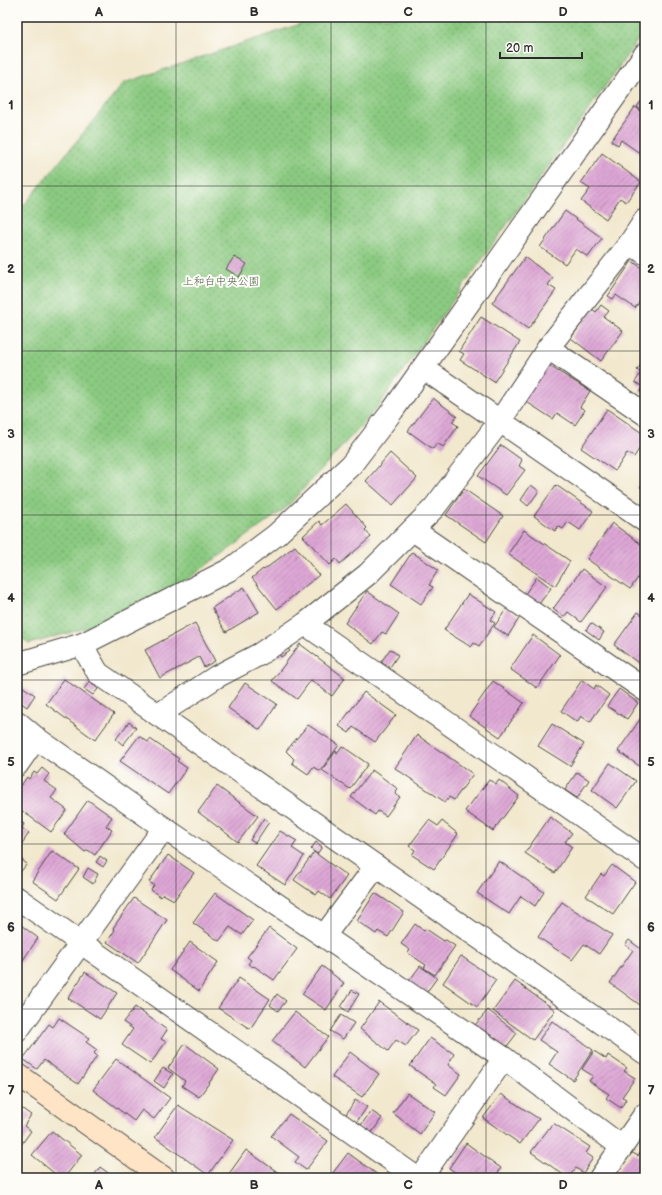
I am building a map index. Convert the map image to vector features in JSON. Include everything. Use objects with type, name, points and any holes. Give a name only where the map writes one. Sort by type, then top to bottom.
[{"type":"street","points":[[17,664],[83,644],[231,569],[276,535],[351,465],[638,78],[645,54]]},
{"type":"street","points":[[158,715],[216,677],[260,654],[305,624],[368,574],[413,530],[434,508],[500,421],[548,348],[638,248],[645,220]]},
{"type":"street","points":[[548,348],[645,414]]},
{"type":"street","points":[[423,368],[645,521]]},
{"type":"street","points":[[413,530],[645,690]]},
{"type":"street","points":[[305,624],[645,860]]},
{"type":"street","points":[[83,644],[98,673],[645,1053]]},
{"type":"street","points":[[17,722],[36,738],[164,828],[504,1058],[622,1147]]},
{"type":"street","points":[[17,765],[36,738]]},
{"type":"street","points":[[17,1031],[164,828]]},
{"type":"street","points":[[324,936],[376,866]]},
{"type":"street","points":[[17,898],[417,1178]]},
{"type":"street","points":[[421,1178],[504,1058]]},
{"type":"street","points":[[17,1074],[164,1178]]},
{"type":"street","points":[[600,1178],[645,1114]]},
{"type":"green space","name":"上和白中央公園","points":[[307,17],[645,17],[645,30],[376,409],[286,508],[188,579],[83,629],[29,644],[17,634],[17,214],[124,83],[303,23]]},
{"type":"building","points":[[642,100],[645,102],[645,113],[637,107]]},
{"type":"building","points":[[635,107],[645,114],[645,149],[641,154],[621,140],[618,145],[611,141]]},
{"type":"building","points":[[602,153],[641,182],[626,202],[620,198],[606,219],[581,201],[590,189],[581,183]]},
{"type":"building","points":[[565,211],[602,238],[588,257],[576,249],[565,264],[540,247]]},
{"type":"building","points":[[234,257],[247,264],[239,277],[226,269]]},
{"type":"building","points":[[525,257],[553,278],[548,285],[556,290],[528,329],[492,303]]},
{"type":"building","points":[[632,261],[645,270],[645,294],[635,308],[616,295],[613,299],[608,296]]},
{"type":"building","points":[[601,305],[609,311],[604,317],[623,331],[601,361],[571,338],[592,309],[596,312]]},
{"type":"building","points":[[481,317],[520,342],[494,382],[460,360],[464,354],[459,351]]},
{"type":"building","points":[[645,359],[645,395],[640,392],[643,387],[635,382],[641,373],[637,370]]},
{"type":"building","points":[[548,365],[590,391],[580,407],[585,410],[575,425],[557,413],[553,419],[519,397]]},
{"type":"building","points":[[433,398],[457,416],[452,422],[458,426],[443,447],[437,443],[433,449],[408,431]]},
{"type":"building","points":[[607,409],[645,435],[645,440],[634,457],[627,453],[615,471],[581,448]]},
{"type":"building","points":[[501,445],[522,460],[519,466],[525,470],[506,495],[478,476]]},
{"type":"building","points":[[390,453],[417,478],[393,505],[366,481]]},
{"type":"building","points":[[645,480],[645,490],[640,487]]},
{"type":"building","points":[[531,485],[539,491],[528,506],[521,500]]},
{"type":"building","points":[[556,485],[593,511],[580,530],[568,522],[563,529],[558,526],[555,531],[534,516]]},
{"type":"building","points":[[464,489],[503,516],[486,542],[446,515]]},
{"type":"building","points":[[346,504],[367,528],[365,530],[371,537],[340,564],[336,559],[330,565],[303,536],[319,521],[322,525]]},
{"type":"building","points":[[612,523],[645,547],[645,568],[630,589],[587,559]]},
{"type":"building","points":[[524,530],[570,561],[555,586],[508,554]]},
{"type":"building","points":[[295,546],[319,575],[277,609],[252,578]]},
{"type":"building","points":[[412,552],[438,570],[429,585],[433,587],[421,604],[391,584]]},
{"type":"building","points":[[582,569],[607,587],[581,622],[568,612],[564,617],[553,609]]},
{"type":"building","points":[[537,577],[551,588],[539,604],[525,594]]},
{"type":"building","points":[[244,587],[259,612],[226,632],[212,608]]},
{"type":"building","points":[[367,591],[399,614],[386,634],[382,632],[373,644],[345,623]]},
{"type":"building","points":[[468,594],[496,612],[490,620],[495,623],[479,646],[474,643],[471,647],[444,630]]},
{"type":"building","points":[[507,608],[520,617],[508,636],[494,627]]},
{"type":"building","points":[[638,612],[645,617],[645,661],[641,665],[614,645]]},
{"type":"building","points":[[195,623],[215,661],[204,667],[199,657],[160,678],[145,650]]},
{"type":"building","points":[[591,623],[604,632],[599,640],[586,630]]},
{"type":"building","points":[[533,635],[560,655],[537,688],[510,669]]},
{"type":"building","points":[[300,644],[345,678],[332,696],[311,680],[297,699],[272,681]]},
{"type":"building","points":[[286,646],[290,651],[281,657],[277,651]]},
{"type":"building","points":[[390,649],[398,655],[390,667],[381,662]]},
{"type":"building","points":[[64,679],[114,714],[95,740],[46,704]]},
{"type":"building","points":[[582,680],[594,689],[596,685],[609,695],[590,722],[581,716],[577,722],[561,711]]},
{"type":"building","points":[[90,681],[98,689],[93,695],[84,689]]},
{"type":"building","points":[[493,681],[524,703],[500,737],[469,716]]},
{"type":"building","points":[[17,683],[35,695],[27,707],[17,700]]},
{"type":"building","points":[[245,683],[277,704],[260,730],[228,708]]},
{"type":"building","points":[[619,689],[638,703],[627,719],[607,706]]},
{"type":"building","points":[[364,692],[396,715],[375,742],[353,727],[349,733],[339,726]]},
{"type":"building","points":[[641,718],[645,721],[645,770],[618,751]]},
{"type":"building","points":[[129,722],[136,728],[123,745],[116,739]]},
{"type":"building","points":[[552,724],[584,744],[570,766],[538,746]]},
{"type":"building","points":[[308,725],[339,745],[320,771],[313,767],[308,774],[292,763],[294,759],[286,751]]},
{"type":"building","points":[[417,735],[473,774],[454,800],[449,797],[445,802],[395,768]]},
{"type":"building","points":[[139,736],[148,742],[150,739],[179,759],[177,761],[187,768],[168,794],[120,761]]},
{"type":"building","points":[[342,746],[368,764],[350,789],[322,770],[336,751],[337,753]]},
{"type":"building","points":[[610,763],[636,781],[617,808],[592,790]]},
{"type":"building","points":[[42,768],[49,774],[44,781],[57,790],[51,798],[67,810],[51,832],[17,807],[17,791],[27,777],[29,779],[34,772],[37,774]]},
{"type":"building","points":[[372,770],[398,789],[395,794],[400,797],[386,816],[378,811],[375,815],[351,797]]},
{"type":"building","points":[[577,772],[589,780],[577,798],[565,790]]},
{"type":"building","points":[[489,780],[496,784],[499,780],[519,796],[493,831],[465,811]]},
{"type":"building","points":[[217,786],[258,816],[238,842],[198,812]]},
{"type":"building","points":[[88,800],[112,817],[106,826],[112,830],[95,855],[88,850],[85,852],[64,834]]},
{"type":"building","points":[[550,817],[572,833],[565,842],[572,847],[555,873],[525,853]]},
{"type":"building","points":[[264,818],[269,822],[255,843],[250,840]]},
{"type":"building","points":[[17,819],[24,824],[22,828],[29,833],[17,851]]},
{"type":"building","points":[[429,820],[438,826],[442,821],[458,834],[434,869],[412,855],[415,850],[409,846]]},
{"type":"building","points":[[280,831],[297,841],[292,848],[304,856],[285,885],[256,866]]},
{"type":"building","points":[[316,842],[322,847],[317,854],[311,849]]},
{"type":"building","points":[[52,851],[79,869],[58,899],[32,881]]},
{"type":"building","points":[[314,852],[347,876],[330,899],[319,891],[316,895],[294,880]]},
{"type":"building","points":[[168,855],[194,873],[174,900],[163,894],[161,897],[151,890],[154,885],[149,882]]},
{"type":"building","points":[[100,856],[107,861],[103,867],[96,862]]},
{"type":"building","points":[[18,857],[27,864],[17,876],[17,858]]},
{"type":"building","points":[[499,861],[544,892],[535,906],[521,896],[509,914],[477,893]]},
{"type":"building","points":[[612,865],[635,882],[613,914],[586,896],[601,874],[604,876]]},
{"type":"building","points":[[88,868],[98,874],[93,884],[83,877]]},
{"type":"building","points":[[215,893],[253,920],[242,935],[230,927],[219,941],[193,923]]},
{"type":"building","points":[[375,893],[404,912],[388,937],[378,931],[376,934],[357,921]]},
{"type":"building","points":[[134,898],[167,920],[138,963],[107,942],[115,930],[113,928]]},
{"type":"building","points":[[562,902],[612,935],[599,954],[584,944],[572,960],[538,937]]},
{"type":"building","points":[[17,922],[38,938],[21,963],[17,960]]},
{"type":"building","points":[[415,924],[424,931],[426,929],[444,941],[446,940],[455,946],[435,975],[424,968],[426,965],[408,953],[410,950],[401,944]]},
{"type":"building","points":[[269,928],[297,949],[274,980],[254,966],[253,967],[248,964],[251,960],[247,957]]},
{"type":"building","points":[[629,940],[645,952],[645,998],[640,1005],[610,983],[633,950],[625,945]]},
{"type":"building","points":[[190,942],[218,962],[199,991],[170,970]]},
{"type":"building","points":[[461,956],[496,980],[477,1007],[443,983]]},
{"type":"building","points":[[322,966],[344,983],[326,1010],[302,994]]},
{"type":"building","points":[[420,966],[437,978],[426,993],[409,981]]},
{"type":"building","points":[[85,972],[117,993],[100,1019],[68,998]]},
{"type":"building","points":[[239,978],[270,999],[250,1029],[218,1008]]},
{"type":"building","points":[[515,981],[555,1010],[533,1040],[493,1011]]},
{"type":"building","points":[[352,990],[359,994],[348,1012],[341,1007]]},
{"type":"building","points":[[277,994],[286,1001],[278,1011],[270,1005]]},
{"type":"building","points":[[379,1002],[418,1030],[406,1046],[396,1040],[388,1051],[360,1029]]},
{"type":"building","points":[[135,1007],[167,1030],[161,1039],[166,1042],[150,1064],[122,1045],[133,1029],[123,1022]]},
{"type":"building","points":[[488,1010],[517,1033],[505,1049],[475,1025]]},
{"type":"building","points":[[295,1012],[328,1037],[305,1067],[272,1041]]},
{"type":"building","points":[[341,1015],[354,1023],[343,1039],[330,1031]]},
{"type":"building","points":[[59,1018],[89,1038],[86,1042],[97,1050],[94,1053],[97,1056],[78,1084],[44,1060],[37,1069],[23,1059],[49,1024],[53,1027]]},
{"type":"building","points":[[552,1021],[593,1050],[573,1080],[549,1064],[557,1052],[539,1040]]},
{"type":"building","points":[[430,1038],[454,1054],[448,1065],[461,1074],[446,1095],[434,1087],[436,1084],[410,1066]]},
{"type":"building","points":[[185,1044],[219,1069],[199,1097],[182,1086],[185,1081],[168,1068]]},
{"type":"building","points":[[594,1051],[606,1059],[608,1055],[627,1068],[624,1071],[635,1078],[622,1097],[626,1099],[621,1108],[606,1098],[609,1094],[589,1081],[593,1076],[582,1069]]},
{"type":"building","points":[[350,1052],[379,1074],[362,1097],[332,1077]]},
{"type":"building","points":[[116,1059],[170,1098],[154,1119],[142,1110],[134,1121],[93,1090]]},
{"type":"building","points":[[163,1068],[173,1074],[164,1088],[154,1081]]},
{"type":"building","points":[[407,1093],[435,1112],[420,1134],[393,1113]]},
{"type":"building","points":[[501,1094],[539,1119],[520,1144],[483,1118]]},
{"type":"building","points":[[355,1100],[367,1107],[356,1123],[345,1116]]},
{"type":"building","points":[[17,1105],[31,1115],[24,1126],[31,1131],[18,1149]]},
{"type":"building","points":[[178,1105],[233,1140],[208,1175],[155,1137]]},
{"type":"building","points":[[371,1111],[382,1118],[370,1135],[359,1128]]},
{"type":"building","points":[[289,1114],[328,1141],[306,1170],[295,1162],[299,1157],[271,1136]]},
{"type":"building","points":[[553,1123],[590,1147],[586,1153],[593,1158],[583,1173],[576,1168],[568,1178],[531,1152]]},
{"type":"building","points":[[52,1131],[82,1155],[64,1178],[60,1178],[32,1155]]},
{"type":"building","points":[[466,1143],[501,1168],[494,1178],[463,1178],[449,1168]]},
{"type":"building","points":[[645,1146],[645,1178],[624,1178],[617,1173],[631,1152],[638,1156]]},
{"type":"building","points":[[246,1150],[286,1178],[226,1178]]},
{"type":"building","points":[[348,1153],[382,1178],[329,1178]]},
{"type":"building","points":[[100,1167],[115,1178],[92,1178]]}]
